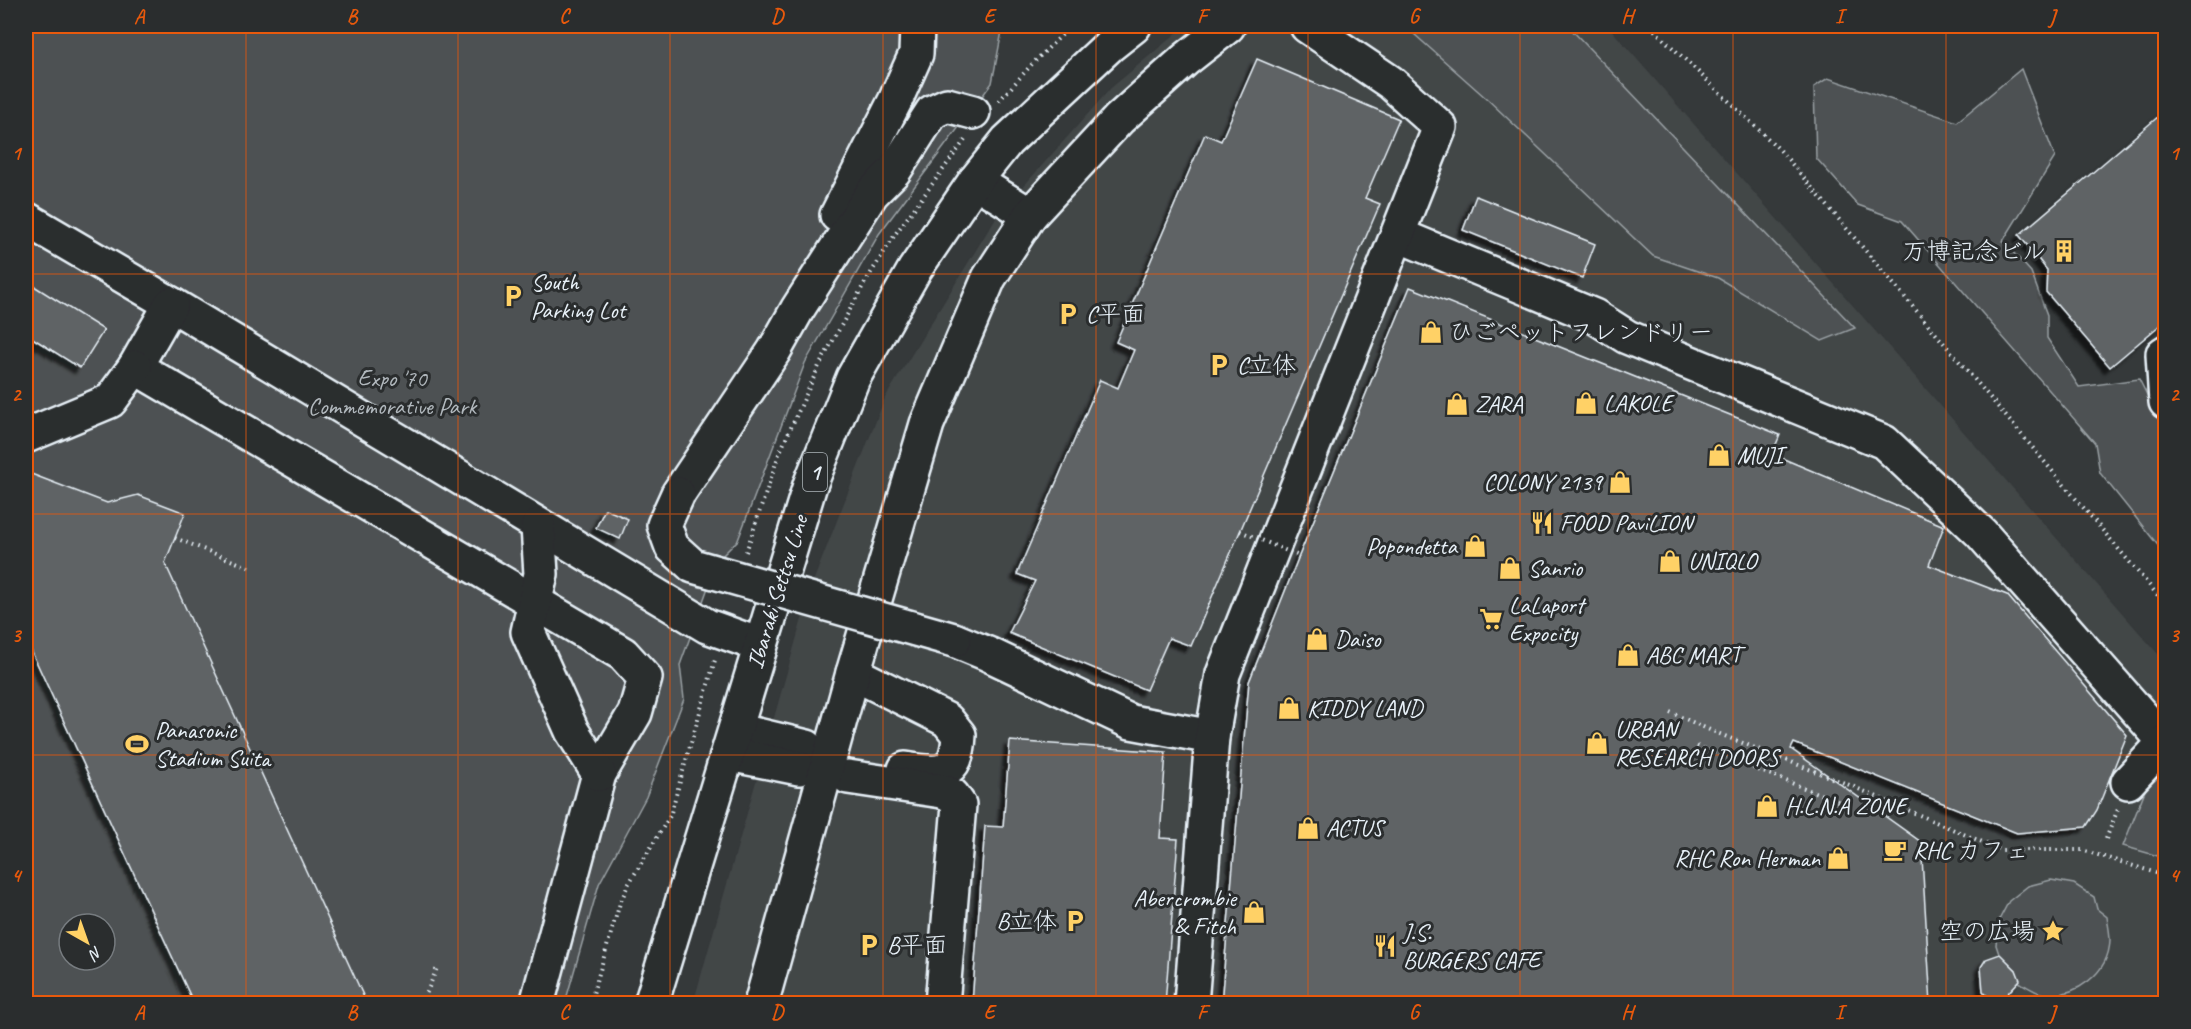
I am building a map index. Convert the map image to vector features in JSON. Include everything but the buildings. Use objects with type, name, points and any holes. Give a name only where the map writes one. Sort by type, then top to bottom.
[{"type":"main road","points":[[872,193],[910,95],[916,54],[917,26]]},
{"type":"main road","points":[[797,310],[819,251],[910,95],[936,59],[936,28],[934,26]]},
{"type":"main road","name":"Ibaraki Settsu Line","points":[[651,1004],[810,485],[853,378],[915,269],[975,181],[1007,141],[1110,45],[1134,26]]},
{"type":"main road","points":[[761,1004],[927,424],[989,278],[1030,215],[1119,119],[1186,58],[1228,26]]},
{"type":"main road","points":[[1191,1004],[1212,737],[1223,674],[1440,127],[1390,82],[1308,26]]},
{"type":"main road","points":[[910,95],[948,90],[1007,141]]},
{"type":"main road","points":[[974,112],[946,105],[932,112],[894,171],[872,193],[797,310],[774,351],[678,494],[664,525],[672,547],[693,566],[954,640],[1131,722],[1212,737]]},
{"type":"main road","points":[[975,181],[1030,215]]},
{"type":"main road","points":[[26,219],[707,626],[760,645]]},
{"type":"main road","points":[[1398,235],[1594,316],[1627,336],[1884,442],[1981,533],[2165,741],[2128,782]]},
{"type":"main road","points":[[26,436],[110,401],[135,367],[171,304]]},
{"type":"main road","points":[[2166,352],[2163,354],[2166,402]]},
{"type":"main road","points":[[135,367],[623,654],[645,678],[635,713],[599,774],[537,1004]]},
{"type":"main road","points":[[538,526],[541,574],[528,632],[572,731],[599,774]]},
{"type":"main road","points":[[854,673],[947,720],[959,735],[958,753],[951,765],[941,772],[851,769],[942,791],[952,795],[959,805],[942,1004]]},
{"type":"main road","points":[[733,742],[803,757]]},
{"type":"path","points":[[1650,26],[1780,150],[2166,605]]},
{"type":"path","points":[[1240,531],[1299,556]]},
{"type":"path","points":[[175,538],[251,568]]},
{"type":"path","points":[[590,1004],[620,903],[628,885],[670,816],[715,660]]},
{"type":"path","points":[[1670,712],[2001,850],[2082,850],[2166,876]]},
{"type":"path","points":[[1698,743],[1773,776],[1784,777],[1795,784],[1846,801]]},
{"type":"path","points":[[422,1004],[437,968]]},
{"type":"shaded area","points":[[1185,26],[1608,26],[2165,662],[2165,1003],[693,1004],[811,587],[885,398],[997,216],[1111,88]]},
{"type":"green space","name":"Expo '70 Commemorative Park","points":[[26,26],[1003,26],[992,83],[879,234],[805,363],[738,540],[718,560],[680,665],[684,699],[646,797],[599,884],[565,1003],[26,1003]]},
{"type":"green space","points":[[1405,26],[1568,26],[1855,328],[1822,341],[1718,278],[1653,256],[1486,98]]},
{"type":"green space","points":[[2021,69],[2055,157],[2003,241],[2031,272],[2047,315],[2047,338],[2079,387],[2139,379],[2165,431],[2165,554],[2100,473],[2095,443],[1902,221],[1858,205],[1816,158],[1814,87],[1828,78],[1957,122]]},
{"type":"green space","points":[[2165,771],[2165,858],[2123,846],[2146,788]]},
{"type":"green space","name":"空の広場","points":[[2051,880],[2074,884],[2094,897],[2097,909],[2107,917],[2110,937],[2104,963],[2089,981],[2068,992],[2044,994],[2019,982],[2016,970],[1999,954],[1996,945],[1998,922],[2009,901],[2028,886]]},
{"type":"tunnel","points":[[807,747],[854,760]]},
{"type":"place","name":"万博記念ビル","points":[[2064,251]]},
{"type":"place","name":"South Parking Lot","points":[[513,296]]},
{"type":"place","name":"C平面","points":[[1068,314]]},
{"type":"place","name":"ひごペットフレンドリー","points":[[1431,332]]},
{"type":"place","name":"C立体","points":[[1219,365]]},
{"type":"place","name":"LAKOLE","points":[[1586,403]]},
{"type":"place","name":"ZARA","points":[[1457,404]]},
{"type":"place","name":"MUJI","points":[[1719,455]]},
{"type":"place","name":"COLONY 2139","points":[[1620,482]]},
{"type":"place","name":"FOOD PaviLION","points":[[1542,523]]},
{"type":"place","name":"Popondetta","points":[[1475,546]]},
{"type":"place","name":"UNIQLO","points":[[1670,561]]},
{"type":"place","name":"Sanrio","points":[[1510,568]]},
{"type":"place","name":"LaLaport Expocity","points":[[1491,619]]},
{"type":"place","name":"Daiso","points":[[1317,639]]},
{"type":"place","name":"ABC MART","points":[[1628,655]]},
{"type":"place","name":"KIDDY LAND","points":[[1289,708]]},
{"type":"place","name":"URBAN RESEARCH DOORS","points":[[1597,743]]},
{"type":"place","name":"Panasonic Stadium Suita","points":[[137,744]]},
{"type":"place","name":"H.L.N.A ZONE","points":[[1767,806]]},
{"type":"place","name":"ACTUS","points":[[1308,828]]},
{"type":"place","name":"RHC カフェ","points":[[1895,850]]},
{"type":"place","name":"RHC Ron Herman","points":[[1838,858]]},
{"type":"place","name":"Abercrombie & Fitch","points":[[1254,912]]},
{"type":"place","name":"B立体","points":[[1075,921]]},
{"type":"place","name":"空の広場","points":[[2053,931]]},
{"type":"place","name":"B平面","points":[[869,945]]},
{"type":"place","name":"J.S. BURGERS CAFE","points":[[1385,946]]}]
